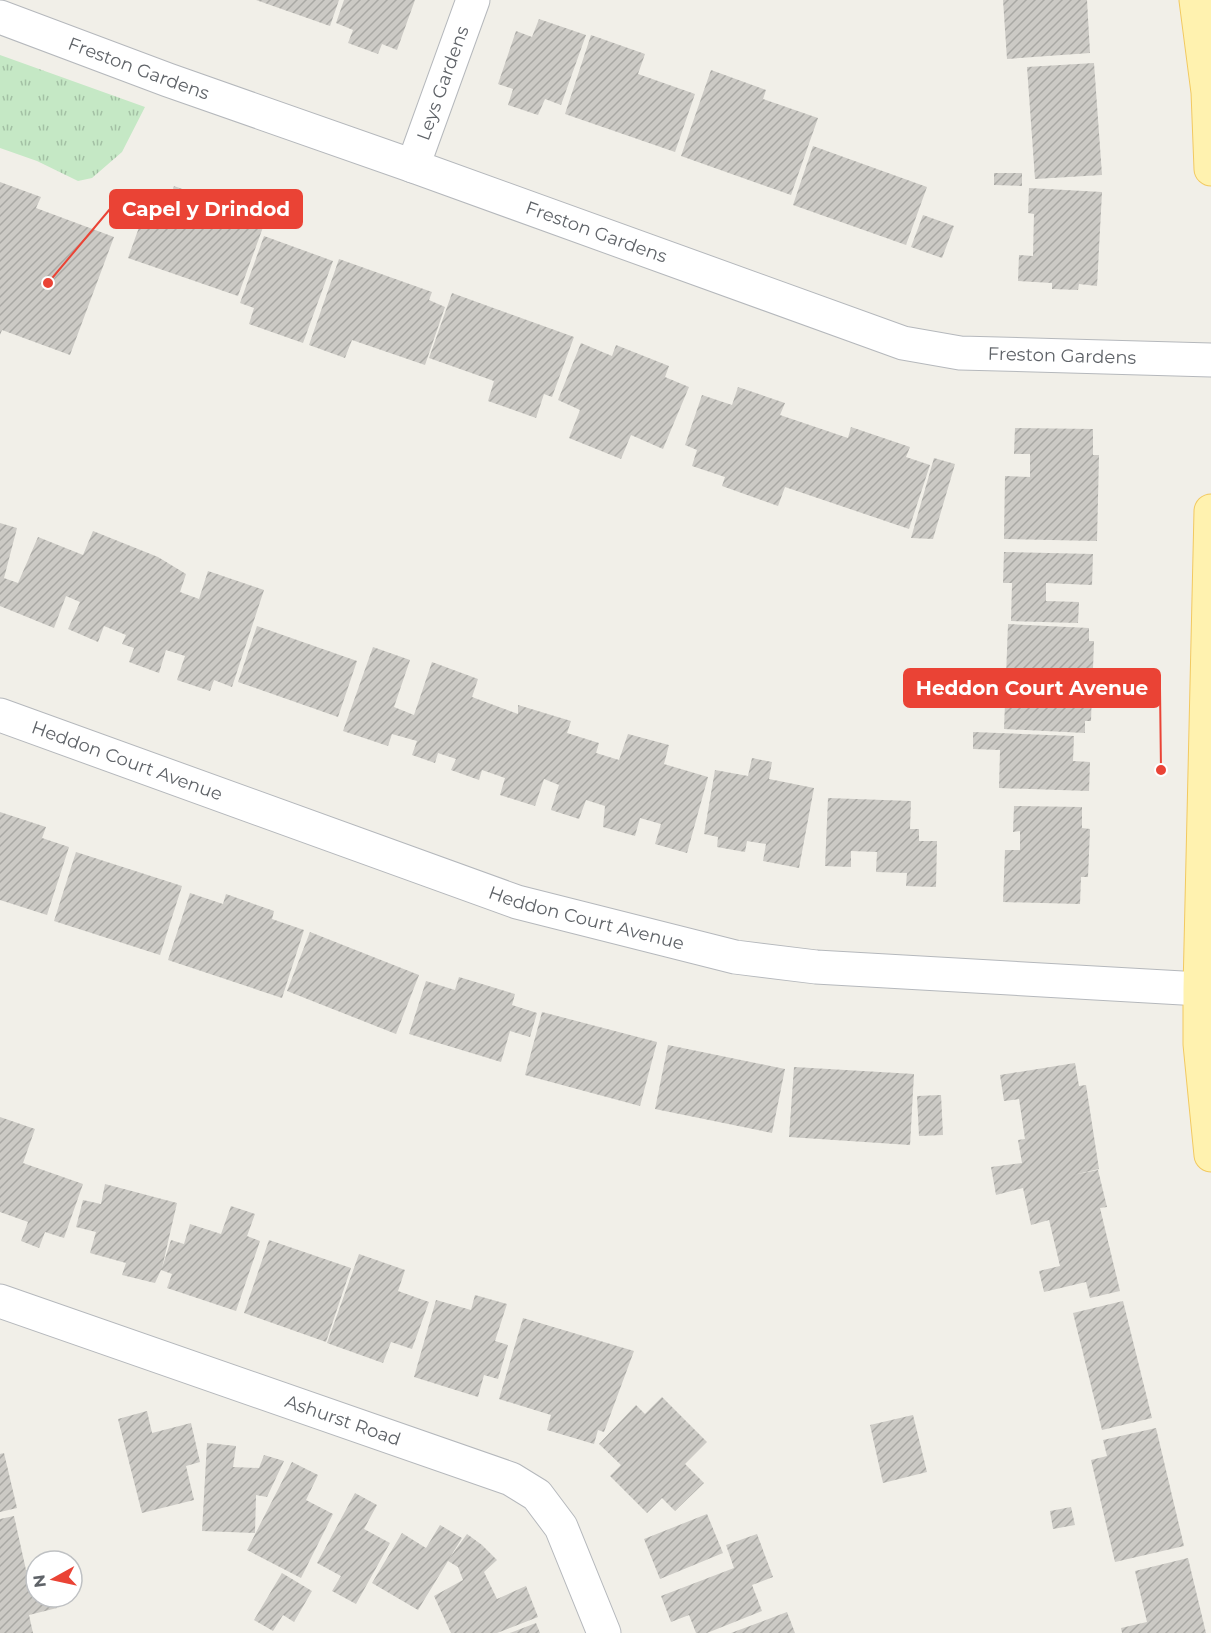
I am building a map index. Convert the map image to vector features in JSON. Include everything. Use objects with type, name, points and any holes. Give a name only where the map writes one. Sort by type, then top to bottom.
[{"type":"main road","points":[[1196,0],[1208,92],[1211,169]]},
{"type":"main road","points":[[1211,511],[1200,989],[1200,1044],[1208,1095],[1211,1155]]},
{"type":"street","name":"Leys Gardens","points":[[413,166],[472,0]]},
{"type":"street","name":"Freston Gardens","points":[[0,17],[168,80],[903,343],[960,353],[1211,360]]},
{"type":"street","name":"Heddon Court Avenue","points":[[0,715],[517,902],[735,957],[816,967],[1200,989]]},
{"type":"street","name":"Ashurst Road","points":[[0,1301],[511,1479],[537,1495],[561,1527],[604,1633]]},
{"type":"green space","points":[[0,55],[145,107],[122,152],[92,178],[78,181],[37,161],[0,148]]},
{"type":"building","points":[[256,0],[339,0],[330,26]]},
{"type":"building","points":[[344,0],[415,0],[397,50],[382,44],[378,54],[348,43],[353,30],[336,23]]},
{"type":"building","points":[[1003,0],[1087,0],[1090,53],[1007,59]]},
{"type":"building","points":[[539,19],[586,35],[561,105],[545,99],[538,115],[508,105],[513,89],[498,84],[516,31],[532,37]]},
{"type":"building","points":[[591,35],[645,54],[638,74],[695,94],[675,152],[565,114]]},
{"type":"building","points":[[1094,63],[1102,175],[1035,179],[1027,67]]},
{"type":"building","points":[[711,70],[766,90],[763,99],[818,118],[791,195],[681,156]]},
{"type":"building","points":[[813,146],[927,187],[906,245],[793,205]]},
{"type":"building","points":[[994,173],[1022,173],[1022,186],[994,185]]},
{"type":"building","points":[[0,182],[41,197],[36,208],[114,237],[70,355],[2,330],[0,335]]},
{"type":"building","points":[[174,186],[266,219],[238,296],[128,258],[151,194],[169,201]]},
{"type":"building","points":[[1029,188],[1102,192],[1097,286],[1079,284],[1078,290],[1052,289],[1052,283],[1018,281],[1019,255],[1033,256],[1034,214],[1028,213]]},
{"type":"building","points":[[923,215],[954,226],[942,258],[911,247]]},
{"type":"building","points":[[264,236],[333,261],[303,343],[249,324],[254,308],[240,303]]},
{"type":"building","points":[[339,259],[432,292],[429,300],[445,307],[425,365],[352,340],[345,358],[309,345]]},
{"type":"building","points":[[452,293],[574,337],[552,397],[544,394],[536,418],[488,401],[494,381],[429,358]]},
{"type":"building","points":[[581,343],[612,356],[616,345],[669,366],[665,377],[689,387],[663,449],[631,435],[621,459],[569,438],[580,410],[558,400]]},
{"type":"building","points":[[738,387],[785,403],[780,415],[848,438],[851,427],[910,447],[906,457],[930,465],[909,529],[785,487],[778,506],[722,486],[725,477],[692,466],[697,450],[685,445],[702,395],[732,405]]},
{"type":"building","points":[[1015,428],[1093,429],[1093,455],[1099,455],[1097,541],[1004,539],[1005,476],[1030,477],[1030,454],[1014,454]]},
{"type":"building","points":[[934,458],[955,464],[933,539],[911,538]]},
{"type":"building","points":[[0,523],[17,528],[4,578],[18,583],[38,537],[83,555],[93,531],[158,557],[186,574],[180,592],[199,599],[208,571],[264,590],[232,687],[214,680],[210,691],[177,680],[185,656],[166,650],[159,673],[129,662],[134,648],[122,644],[126,635],[104,626],[98,642],[68,629],[80,602],[66,596],[54,628],[0,606]]},
{"type":"building","points":[[1004,552],[1093,554],[1092,585],[1046,583],[1046,601],[1079,602],[1078,623],[1011,621],[1012,583],[1003,583]]},
{"type":"building","points":[[1008,624],[1089,628],[1089,641],[1094,641],[1093,669],[1088,669],[1087,691],[1092,691],[1091,721],[1085,721],[1085,733],[1004,729]]},
{"type":"building","points":[[257,626],[357,661],[338,717],[238,682]]},
{"type":"building","points":[[373,647],[410,660],[394,707],[414,715],[432,662],[478,679],[472,697],[518,714],[518,705],[571,721],[567,733],[599,743],[596,753],[619,760],[628,734],[669,745],[664,764],[708,777],[687,853],[655,844],[661,824],[640,818],[635,836],[603,827],[605,806],[586,800],[579,819],[551,810],[559,785],[544,779],[535,806],[500,795],[505,778],[482,770],[479,780],[451,770],[456,759],[438,753],[435,763],[412,755],[417,741],[392,734],[388,746],[343,731]]},
{"type":"building","points":[[973,732],[1074,736],[1073,761],[1090,762],[1089,791],[999,788],[1000,750],[973,749]]},
{"type":"building","points":[[752,758],[772,762],[769,779],[814,788],[799,868],[763,861],[766,844],[747,841],[745,852],[717,847],[718,837],[704,834],[715,770],[748,776]]},
{"type":"building","points":[[828,798],[911,801],[910,829],[919,829],[919,841],[937,841],[936,887],[906,886],[907,873],[876,872],[877,852],[851,851],[851,867],[825,866]]},
{"type":"building","points":[[1014,806],[1082,807],[1082,828],[1090,829],[1088,877],[1081,877],[1080,904],[1003,902],[1005,850],[1020,850],[1020,831],[1013,832]]},
{"type":"building","points":[[0,812],[46,827],[42,838],[69,847],[47,915],[0,900]]},
{"type":"building","points":[[76,852],[182,886],[160,955],[54,921]]},
{"type":"building","points":[[190,893],[223,904],[226,894],[274,911],[272,919],[304,930],[282,998],[168,960]]},
{"type":"building","points":[[310,932],[419,975],[396,1034],[287,991]]},
{"type":"building","points":[[459,977],[515,994],[512,1005],[537,1013],[530,1037],[510,1031],[501,1062],[409,1034],[426,981],[455,990]]},
{"type":"building","points":[[542,1012],[657,1042],[640,1106],[525,1075]]},
{"type":"building","points":[[668,1045],[785,1069],[772,1133],[655,1109]]},
{"type":"building","points":[[1075,1063],[1079,1086],[1086,1085],[1099,1169],[1073,1175],[1098,1170],[1107,1207],[1100,1208],[1120,1291],[1090,1298],[1086,1282],[1044,1292],[1039,1271],[1060,1266],[1049,1220],[1031,1225],[1023,1188],[996,1195],[991,1167],[1022,1163],[1018,1140],[1025,1139],[1019,1099],[1004,1101],[1000,1075]]},
{"type":"building","points":[[794,1067],[914,1074],[910,1145],[789,1137]]},
{"type":"building","points":[[941,1095],[943,1135],[919,1136],[917,1096]]},
{"type":"building","points":[[0,1117],[35,1129],[23,1163],[83,1184],[64,1238],[45,1232],[39,1248],[21,1241],[28,1222],[0,1212]]},
{"type":"building","points":[[105,1184],[177,1203],[162,1268],[171,1240],[184,1244],[190,1224],[221,1234],[231,1206],[255,1214],[247,1236],[260,1241],[236,1311],[167,1288],[172,1274],[161,1270],[155,1283],[122,1275],[126,1263],[90,1253],[96,1232],[76,1227],[83,1200],[101,1204]]},
{"type":"building","points":[[269,1240],[351,1268],[326,1342],[244,1313]]},
{"type":"building","points":[[359,1254],[405,1270],[398,1291],[429,1302],[412,1349],[391,1342],[383,1363],[327,1343]]},
{"type":"building","points":[[475,1295],[507,1304],[495,1341],[508,1345],[498,1379],[484,1375],[478,1397],[414,1377],[436,1300],[471,1310]]},
{"type":"building","points":[[1123,1301],[1152,1418],[1102,1430],[1073,1313]]},
{"type":"building","points":[[523,1318],[634,1351],[604,1432],[598,1430],[594,1444],[547,1430],[551,1415],[499,1399]]},
{"type":"building","points":[[662,1397],[707,1442],[685,1464],[704,1483],[675,1511],[662,1498],[647,1513],[610,1476],[621,1465],[599,1444],[636,1405],[645,1414]]},
{"type":"building","points":[[147,1411],[152,1433],[191,1423],[200,1462],[186,1466],[194,1500],[142,1513],[118,1419]]},
{"type":"building","points":[[913,1415],[927,1472],[883,1483],[870,1425]]},
{"type":"building","points":[[1156,1428],[1184,1546],[1115,1562],[1091,1460],[1107,1456],[1103,1440]]},
{"type":"building","points":[[207,1443],[236,1446],[233,1467],[259,1468],[264,1455],[284,1461],[267,1497],[256,1495],[255,1533],[202,1531]]},
{"type":"building","points":[[4,1453],[17,1508],[0,1512],[0,1454]]},
{"type":"building","points":[[292,1462],[318,1475],[306,1500],[333,1514],[301,1578],[247,1550]]},
{"type":"building","points":[[355,1493],[377,1505],[364,1529],[390,1543],[356,1604],[332,1591],[341,1576],[317,1563]]},
{"type":"building","points":[[1071,1507],[1075,1525],[1053,1529],[1050,1511]]},
{"type":"building","points":[[707,1514],[723,1553],[660,1579],[644,1539]]},
{"type":"building","points":[[14,1516],[24,1561],[24,1609],[53,1609],[29,1615],[33,1633],[0,1633],[0,1519]]},
{"type":"building","points":[[440,1525],[462,1538],[449,1559],[467,1534],[497,1560],[484,1572],[497,1599],[526,1586],[538,1617],[497,1633],[451,1633],[434,1596],[463,1580],[458,1567],[448,1561],[418,1610],[372,1583],[402,1533],[426,1548]]},
{"type":"building","points":[[757,1534],[773,1577],[752,1585],[762,1611],[707,1633],[696,1633],[689,1615],[671,1622],[661,1596],[734,1568],[726,1545]]},
{"type":"building","points":[[1188,1558],[1206,1633],[1122,1633],[1121,1628],[1147,1622],[1135,1571]]},
{"type":"building","points":[[282,1573],[312,1591],[294,1622],[283,1615],[273,1631],[254,1620]]},
{"type":"building","points":[[787,1612],[795,1633],[731,1633]]},
{"type":"building","points":[[536,1623],[540,1633],[510,1633]]},
{"type":"place","name":"Capel y Drindod","points":[[48,283]]},
{"type":"place","name":"Heddon Court Avenue","points":[[1161,770]]}]
